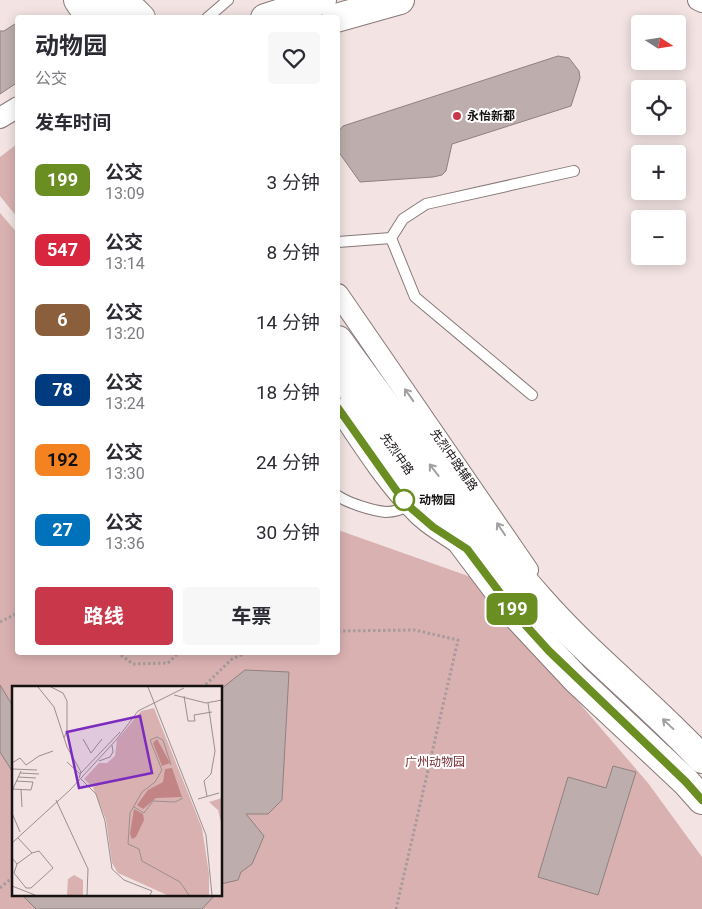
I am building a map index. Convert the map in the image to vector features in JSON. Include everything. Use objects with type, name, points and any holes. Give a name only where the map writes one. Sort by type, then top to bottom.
[{"type":"main road","points":[[78,0],[88,15]]},
{"type":"main road","points":[[96,0],[108,15]]},
{"type":"main road","points":[[113,0],[122,15]]},
{"type":"main road","points":[[123,0],[138,15]]},
{"type":"main road","points":[[274,15],[322,0]]},
{"type":"main road","points":[[340,17],[400,0]]},
{"type":"main road","name":"先烈中路","points":[[340,343],[472,519],[539,599],[566,628],[702,759]]},
{"type":"main road","name":"先烈中路","points":[[340,373],[418,501],[467,549],[519,618],[549,651],[686,782],[702,800]]},
{"type":"street","points":[[70,0],[73,15]]},
{"type":"street","points":[[698,0],[702,2]]},
{"type":"street","points":[[0,118],[15,109]]},
{"type":"street","name":"先烈中路辅路","points":[[340,297],[473,488],[566,628]]},
{"type":"street","points":[[340,411],[396,490],[418,501]]},
{"type":"lane","points":[[210,15],[228,0]]},
{"type":"lane","points":[[391,238],[403,219],[426,204],[574,171]]},
{"type":"lane","points":[[340,242],[391,238]]},
{"type":"lane","points":[[391,238],[415,297],[532,395]]},
{"type":"lane","points":[[340,497],[347,502],[386,512],[403,509],[418,501]]},
{"type":"path","points":[[0,622],[15,614]]},
{"type":"path","points":[[340,631],[415,630],[458,640],[396,909]]},
{"type":"path","points":[[121,655],[133,664],[168,663],[176,655]]},
{"type":"path","points":[[204,686],[232,659],[241,655]]},
{"type":"path","points":[[0,888],[12,878]]},
{"type":"green space","points":[[15,146],[15,215],[0,196],[0,157]]},
{"type":"green space","name":"广州动物园","points":[[0,213],[15,230],[15,655],[340,655],[340,531],[471,577],[648,783],[702,857],[702,909],[0,909]]},
{"type":"building","points":[[15,24],[15,84],[0,94],[0,31],[4,31]]},
{"type":"building","name":"永怡新都","points":[[558,56],[569,58],[579,71],[580,78],[571,106],[452,144],[446,171],[442,175],[360,182],[340,154],[340,130],[343,126]]},
{"type":"building","points":[[245,670],[289,672],[282,800],[268,814],[246,814],[264,836],[252,864],[241,872],[238,880],[222,884],[222,688]]},
{"type":"building","points":[[0,685],[12,705],[12,771],[0,752]]},
{"type":"building","points":[[613,766],[636,772],[598,895],[538,877],[568,777],[606,788]]},
{"type":"building","points":[[23,896],[214,896],[202,909],[36,909]]},
{"type":"bus line","name":"199","points":[[340,411],[411,508],[433,527],[467,549],[519,618],[549,651],[576,679],[686,782],[702,800]]},
{"type":"place","name":"永怡新都","points":[[457,116]]},
{"type":"place","name":"动物园","points":[[404,500]]}]
